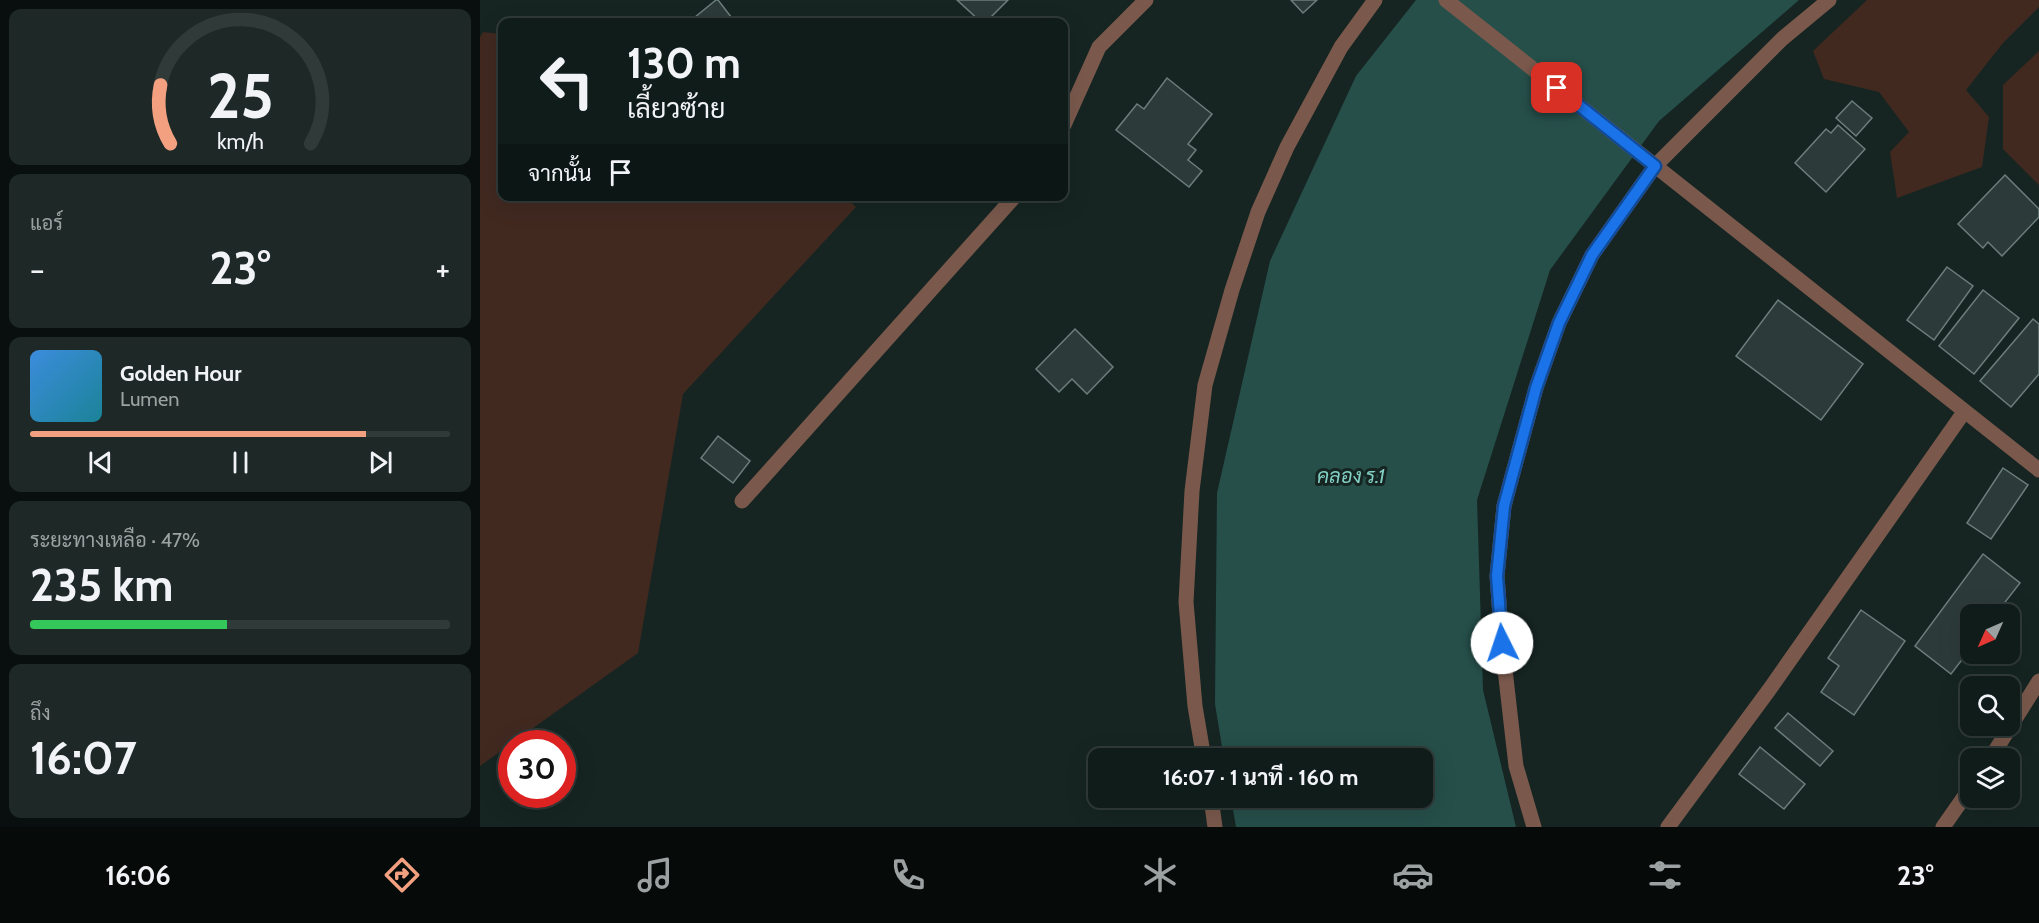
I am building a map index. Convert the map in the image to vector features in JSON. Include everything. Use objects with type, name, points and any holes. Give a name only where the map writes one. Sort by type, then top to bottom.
[{"type":"street","points":[[1068,116],[1099,47],[1146,0]]},
{"type":"street","points":[[1202,748],[1195,706],[1186,602],[1192,491],[1205,386],[1232,290],[1258,212],[1287,147],[1341,47],[1375,0]]},
{"type":"street","points":[[1446,0],[2039,470]]},
{"type":"street","points":[[1534,827],[1516,766],[1497,576],[1504,506],[1536,388],[1559,323],[1592,255],[1655,166],[1782,39],[1829,0]]},
{"type":"street","points":[[742,501],[1011,201]]},
{"type":"street","points":[[1668,827],[1769,690],[1964,412]]},
{"type":"street","points":[[1997,748],[2039,681]]},
{"type":"street","points":[[1943,827],[1960,803]]},
{"type":"street","points":[[1212,808],[1215,827]]},
{"type":"shaded area","points":[[1867,0],[2039,0],[2039,7],[2003,43],[1966,90],[1989,117],[1982,167],[1897,198],[1890,152],[1909,132],[1879,92],[1824,79],[1813,51]]},
{"type":"shaded area","points":[[483,32],[498,34],[498,201],[850,201],[856,207],[683,394],[638,653],[530,730],[498,730],[498,753],[480,766],[480,37]]},
{"type":"shaded area","points":[[2039,51],[2039,185],[2003,149],[2003,85]]},
{"type":"water","name":"คลอง ร.1","points":[[1416,0],[1799,0],[1659,121],[1550,270],[1477,500],[1483,690],[1516,827],[1236,827],[1233,808],[1433,808],[1433,748],[1222,748],[1215,704],[1217,493],[1270,261],[1356,76]]},
{"type":"building","points":[[718,0],[732,18],[694,18]]},
{"type":"building","points":[[957,0],[1008,0],[990,18],[977,18]]},
{"type":"building","points":[[1291,0],[1317,0],[1303,13]]},
{"type":"building","points":[[1167,78],[1212,114],[1188,144],[1196,150],[1188,160],[1202,171],[1189,187],[1116,130],[1137,104],[1144,109]]},
{"type":"building","points":[[1852,101],[1872,118],[1856,136],[1836,118]]},
{"type":"building","points":[[1838,125],[1865,149],[1826,192],[1795,163],[1826,129],[1831,133]]},
{"type":"building","points":[[2005,175],[2039,209],[2039,217],[2002,256],[1988,242],[1983,248],[1958,224]]},
{"type":"building","points":[[1947,267],[1973,286],[1934,340],[1907,320]]},
{"type":"building","points":[[1983,290],[2019,318],[1974,374],[1939,346]]},
{"type":"building","points":[[1778,300],[1863,364],[1821,420],[1736,356]]},
{"type":"building","points":[[2033,319],[2039,324],[2039,374],[2011,407],[1980,381]]},
{"type":"building","points":[[1075,329],[1113,367],[1087,394],[1072,379],[1059,392],[1036,369]]},
{"type":"building","points":[[718,436],[750,461],[733,483],[701,458]]},
{"type":"building","points":[[2003,468],[2028,485],[1991,539],[1967,523]]},
{"type":"building","points":[[1983,554],[2020,583],[2004,604],[1960,604],[1960,662],[1951,674],[1915,646]]},
{"type":"building","points":[[1861,610],[1905,641],[1854,715],[1821,692],[1839,666],[1828,658]]},
{"type":"building","points":[[1788,713],[1833,751],[1820,766],[1775,728]]},
{"type":"building","points":[[1760,747],[1805,784],[1784,809],[1739,774]]},
{"type":"route","points":[[1502,643],[1497,576],[1504,506],[1536,388],[1559,323],[1592,255],[1655,166],[1557,88]]}]
